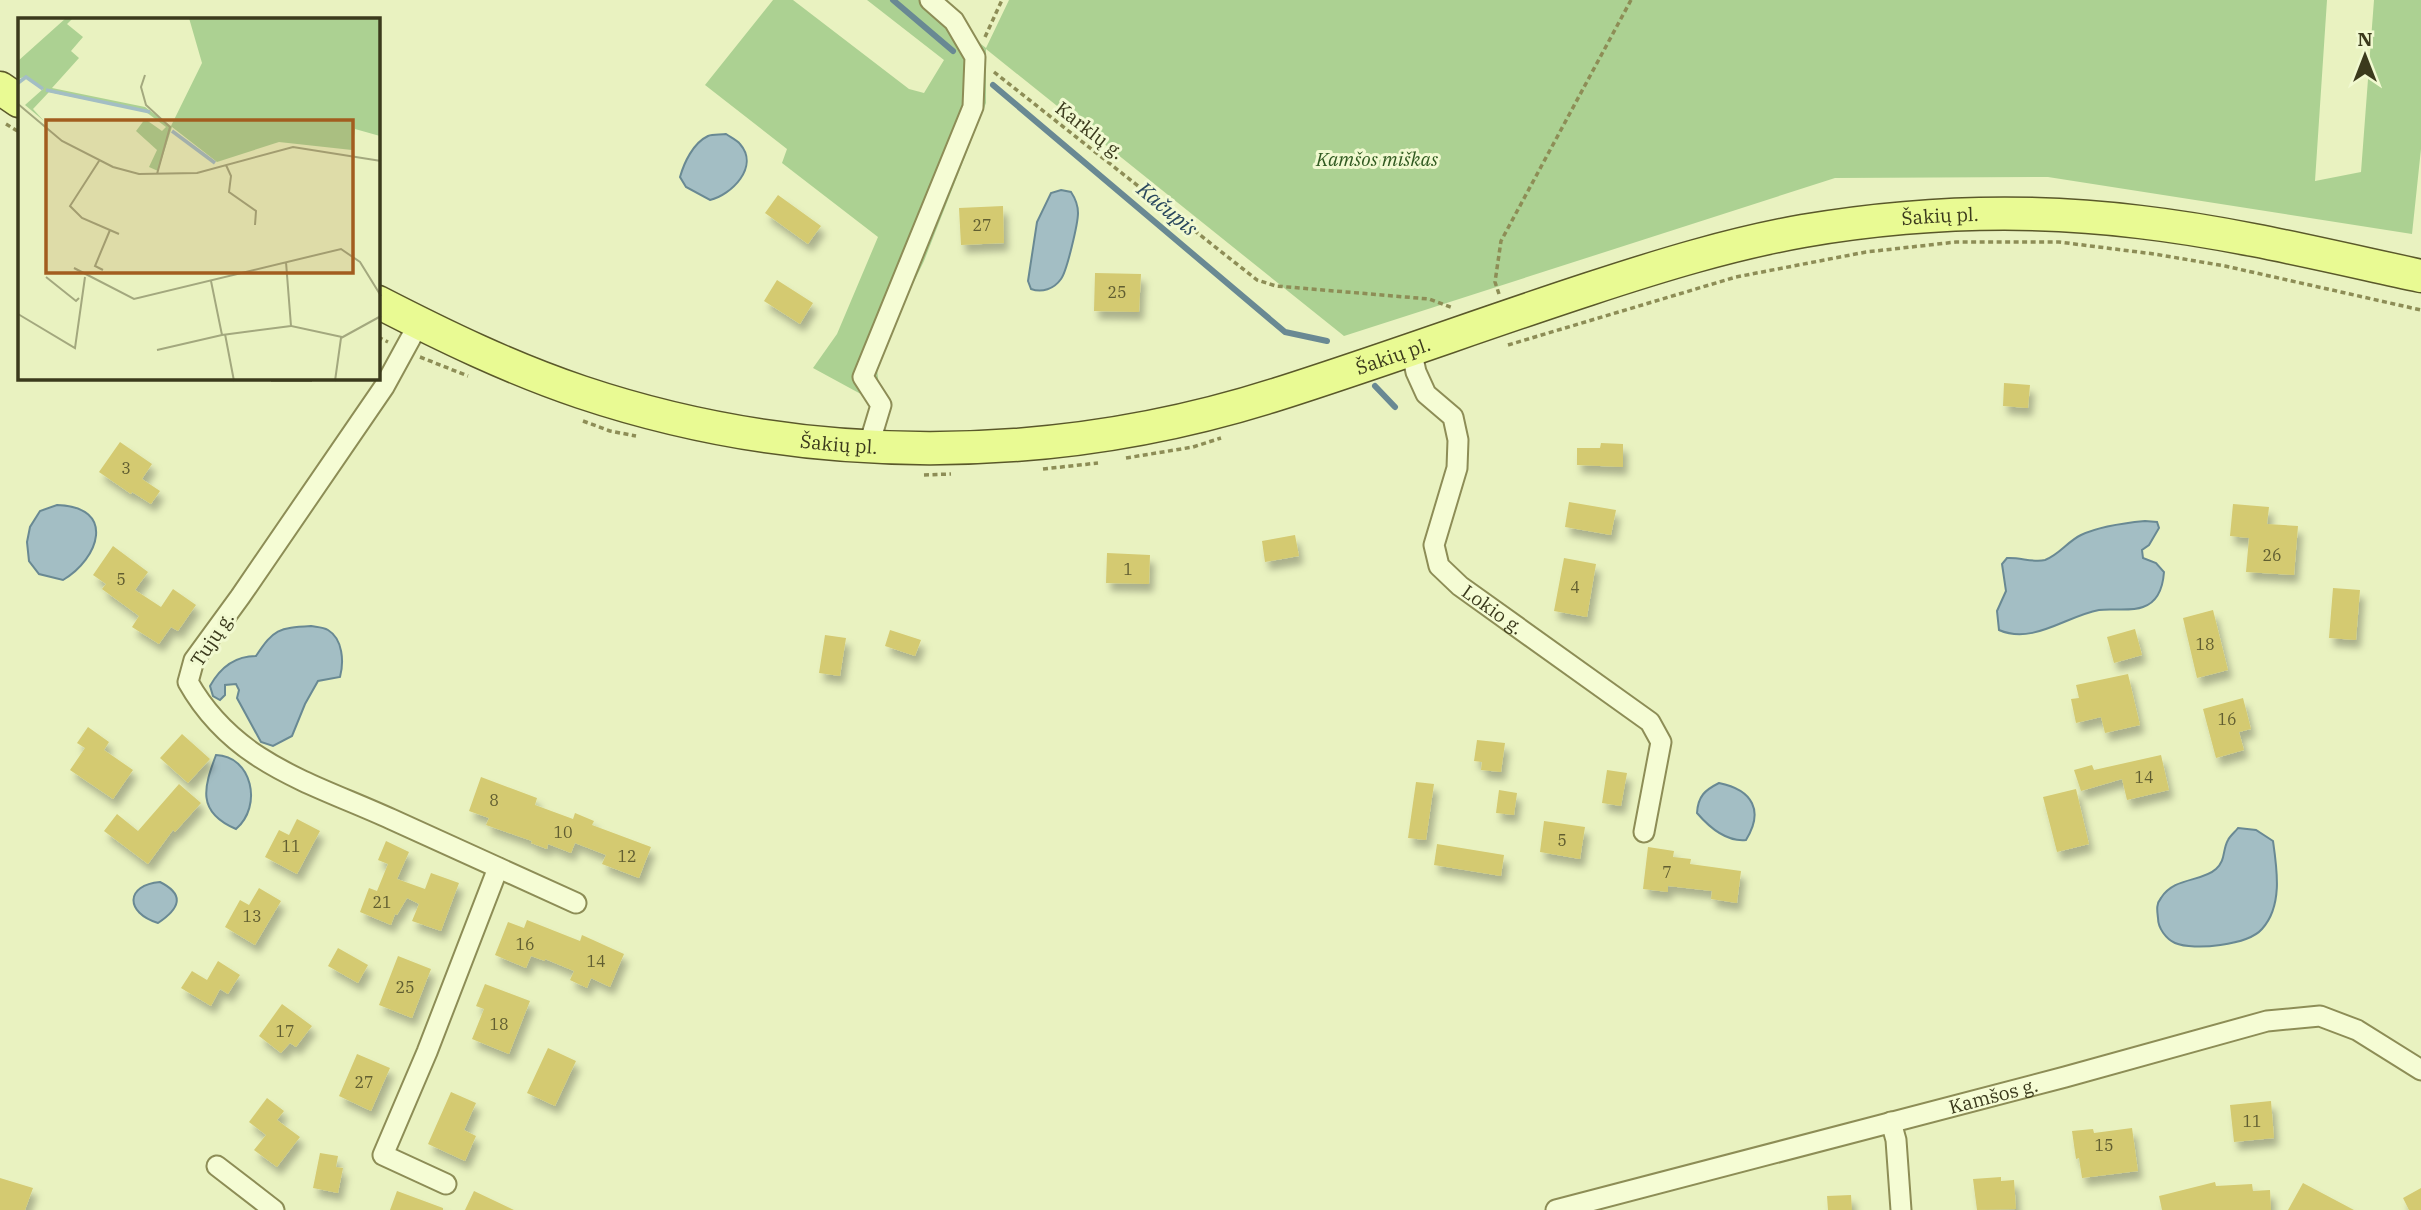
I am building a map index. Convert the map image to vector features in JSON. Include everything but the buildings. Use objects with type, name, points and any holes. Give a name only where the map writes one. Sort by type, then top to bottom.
[{"type":"main road","points":[[0,88],[18,100]]},
{"type":"main road","name":"Šakių pl.","points":[[380,303],[523,371],[581,392],[645,411],[727,429],[868,448],[993,446],[1065,439],[1188,420],[1274,395],[1661,266],[1740,245],[1865,222],[1942,215],[2015,213],[2143,222],[2227,236],[2421,276]]},
{"type":"street","points":[[868,448],[881,405],[863,377],[973,107],[975,57],[954,20],[930,0]]},
{"type":"street","name":"Tujų g.","points":[[419,323],[384,387],[194,660],[188,682],[201,706],[237,741],[284,773],[576,903]]},
{"type":"street","name":"Lokio g.","points":[[1411,349],[1416,372],[1426,394],[1453,417],[1458,440],[1457,468],[1434,545],[1439,566],[1460,586],[1650,722],[1661,742],[1644,832]]},
{"type":"street","points":[[446,1184],[383,1155],[427,1052],[498,868]]},
{"type":"street","name":"Kamšos g.","points":[[1556,1210],[2267,1021],[2320,1016],[2357,1030],[2421,1070]]},
{"type":"street","points":[[1891,1122],[1896,1140],[1900,1210]]},
{"type":"street","points":[[217,1166],[274,1210]]},
{"type":"path","points":[[975,57],[1002,0]]},
{"type":"path","points":[[1505,316],[1495,282],[1500,241],[1631,0]]},
{"type":"path","name":"Karklų g.","points":[[975,57],[1257,279],[1276,286],[1429,299],[1450,306],[1460,313],[1467,330]]},
{"type":"path","points":[[0,120],[18,131]]},
{"type":"green space","name":"Kamšos miškas","points":[[773,0],[793,0],[909,89],[924,93],[944,60],[867,0],[925,0],[986,48],[1009,0],[2327,0],[2315,181],[2361,172],[2374,0],[2421,0],[2421,149],[2412,234],[2048,177],[1835,178],[1344,336],[986,49],[986,103],[924,261],[876,360],[881,405],[813,368],[837,334],[878,237],[782,163],[787,149],[705,85]]},
{"type":"water","points":[[726,134],[739,143],[745,153],[745,171],[734,186],[710,200],[686,187],[680,177],[698,143],[708,136]]},
{"type":"water","points":[[1061,190],[1071,192],[1078,210],[1066,267],[1061,279],[1051,288],[1039,291],[1031,289],[1028,281],[1037,222],[1051,193]]},
{"type":"water","points":[[57,505],[76,508],[88,515],[95,524],[96,535],[86,560],[63,580],[39,574],[29,561],[27,542],[30,527],[40,511]]},
{"type":"water","points":[[2157,522],[2159,528],[2149,545],[2142,550],[2143,558],[2156,563],[2164,572],[2159,593],[2148,605],[2132,609],[2099,610],[2037,632],[2012,634],[1999,630],[1997,611],[2006,591],[2002,564],[2007,558],[2045,560],[2088,532],[2112,525]]},
{"type":"water","points":[[311,626],[328,630],[337,639],[342,658],[340,677],[318,681],[292,736],[273,746],[261,742],[237,698],[239,690],[236,684],[225,685],[225,695],[220,700],[213,696],[210,686],[229,664],[241,658],[256,656],[278,632]]},
{"type":"water","points":[[216,755],[238,764],[250,784],[249,808],[236,829],[214,815],[209,807],[208,778]]},
{"type":"water","points":[[1719,783],[1740,791],[1752,803],[1754,820],[1746,840],[1725,836],[1697,813],[1703,794]]},
{"type":"water","points":[[2238,828],[2256,830],[2273,841],[2277,887],[2269,920],[2255,935],[2233,943],[2195,946],[2175,943],[2159,926],[2159,900],[2173,886],[2216,869],[2228,840]]},
{"type":"water","points":[[160,882],[174,892],[177,902],[171,913],[158,923],[139,913],[134,900],[140,888]]},
{"type":"waterway","name":"Kačupis","points":[[893,0],[953,51]]},
{"type":"waterway","name":"Kačupis","points":[[993,85],[1285,332],[1327,341]]},
{"type":"waterway","name":"Kačupis","points":[[1375,386],[1395,407]]}]
